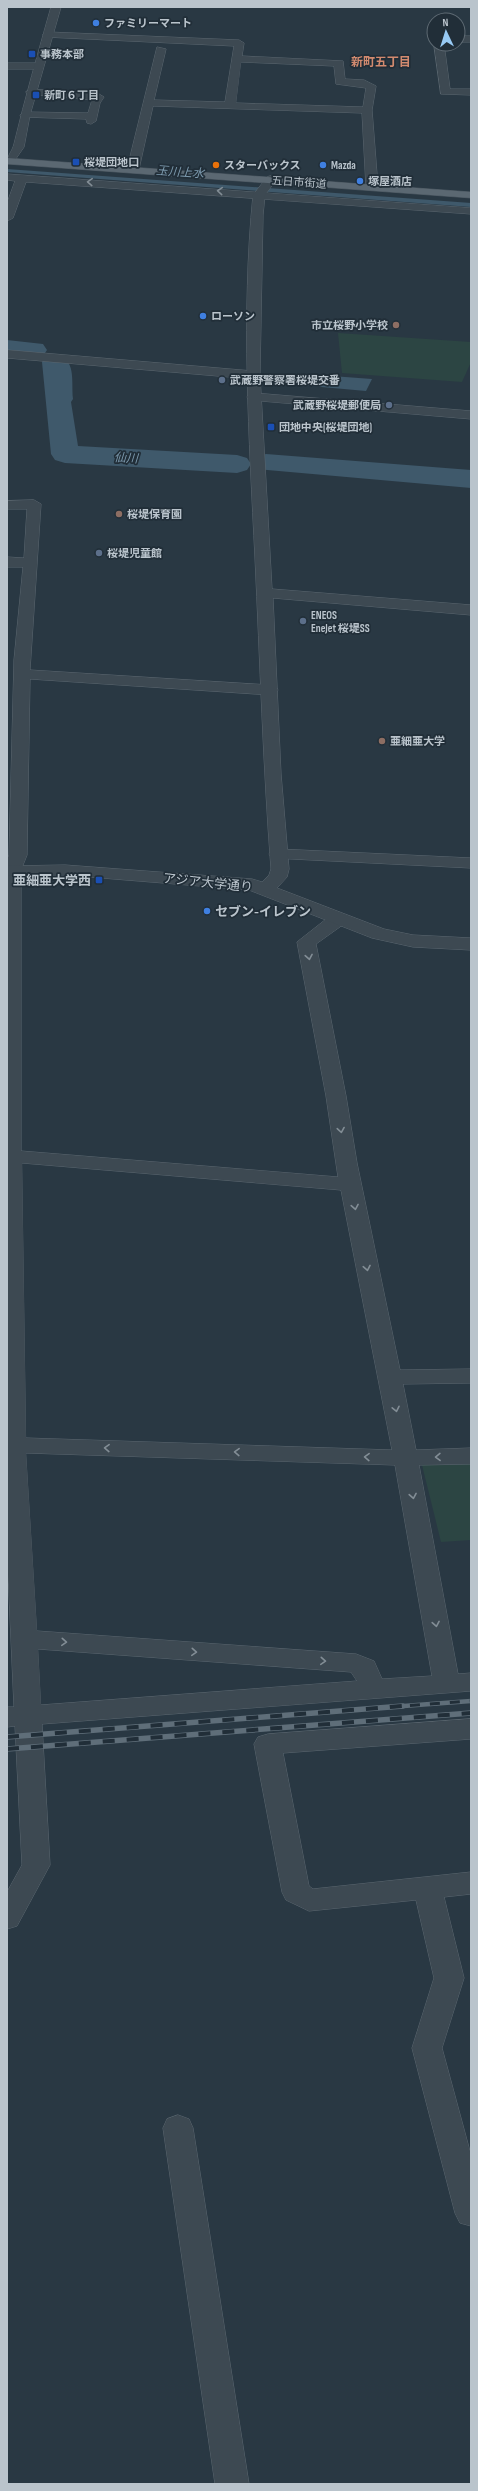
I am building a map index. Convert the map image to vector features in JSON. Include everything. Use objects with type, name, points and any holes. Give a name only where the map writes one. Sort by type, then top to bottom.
[{"type":"main road","name":"五日市街道","points":[[8,161],[133,169],[264,188],[372,187],[471,195]]},
{"type":"street","points":[[8,161],[19,146],[31,92],[56,7]]},
{"type":"street","points":[[48,35],[162,45],[239,43],[230,105]]},
{"type":"street","points":[[133,169],[150,103],[162,45]]},
{"type":"street","points":[[440,52],[445,92],[471,92]]},
{"type":"street","points":[[237,59],[339,63],[340,82],[364,83],[371,86],[372,96],[367,110],[371,147],[372,187]]},
{"type":"street","points":[[7,66],[39,66]]},
{"type":"street","points":[[25,115],[92,118],[95,103],[99,97],[31,92]]},
{"type":"street","points":[[150,103],[367,110]]},
{"type":"street","points":[[7,177],[264,188],[469,211],[471,223]]},
{"type":"street","points":[[7,218],[22,178]]},
{"type":"street","points":[[264,188],[253,374],[280,869],[278,877],[265,890]]},
{"type":"street","points":[[7,354],[253,374]]},
{"type":"street","points":[[254,397],[471,415]]},
{"type":"street","points":[[7,505],[34,504],[31,563],[17,664],[18,855],[10,870],[8,1061],[14,1445],[25,1639],[18,1716],[36,1865],[7,1918]]},
{"type":"street","points":[[7,562],[31,563]]},
{"type":"street","points":[[264,593],[471,610]]},
{"type":"street","points":[[17,664],[270,690]]},
{"type":"street","points":[[278,854],[471,863]]},
{"type":"street","name":"アジア大学通り","points":[[10,870],[65,870],[232,883],[265,890],[337,920],[398,938],[471,944]]},
{"type":"street","points":[[18,1716],[459,1683],[406,1458],[389,1377],[306,942],[337,920]]},
{"type":"street","points":[[10,1156],[351,1184]]},
{"type":"street","points":[[389,1377],[471,1376]]},
{"type":"street","points":[[14,1445],[406,1458],[471,1456]]},
{"type":"street","points":[[25,1639],[356,1663],[365,1668],[373,1690]]},
{"type":"street","points":[[471,1729],[268,1744],[296,1892],[309,1900],[471,1884]]},
{"type":"street","points":[[428,1889],[449,1978],[427,2048],[471,2213]]},
{"type":"street","points":[[178,2128],[232,2484]]},
{"type":"green space","points":[[338,333],[471,342],[471,362],[462,382],[342,373]]},
{"type":"green space","points":[[471,1460],[471,1540],[441,1542],[421,1461]]},
{"type":"water","points":[[7,169],[471,203],[471,207],[7,172]]},
{"type":"water","points":[[305,374],[372,379],[366,391],[299,385]]},
{"type":"waterway","name":"仙川","points":[[7,348],[34,350]]},
{"type":"waterway","name":"仙川","points":[[55,362],[57,364],[59,399]]},
{"type":"waterway","name":"仙川","points":[[59,405],[65,454],[237,464]]},
{"type":"waterway","name":"仙川","points":[[266,463],[471,479]]},
{"type":"railway","points":[[394,1707],[471,1701]]},
{"type":"railway","points":[[394,1707],[403,1706]]},
{"type":"railway","points":[[390,1707],[394,1707]]},
{"type":"railway","points":[[7,1737],[394,1707]]},
{"type":"railway","points":[[7,1749],[471,1713]]},
{"type":"place","name":"ファミリーマート","points":[[96,23]]},
{"type":"place","name":"事務本部","points":[[32,54]]},
{"type":"place","name":"新町６丁目","points":[[36,95]]},
{"type":"place","name":"桜堤団地口","points":[[76,162]]},
{"type":"place","name":"スターバックス","points":[[216,165]]},
{"type":"place","name":"Mazda","points":[[323,165]]},
{"type":"place","name":"塚屋酒店","points":[[360,181]]},
{"type":"place","name":"ローソン","points":[[203,316]]},
{"type":"place","name":"市立桜野小学校","points":[[396,325]]},
{"type":"place","name":"武蔵野警察署桜堤交番","points":[[222,380]]},
{"type":"place","name":"武蔵野桜堤郵便局","points":[[389,405]]},
{"type":"place","name":"団地中央(桜堤団地)","points":[[271,427]]},
{"type":"place","name":"桜堤保育園","points":[[119,514]]},
{"type":"place","name":"桜堤児童館","points":[[99,553]]},
{"type":"place","name":"ENEOS EneJet 桜堤SS","points":[[303,621]]},
{"type":"place","name":"亜細亜大学","points":[[382,741]]},
{"type":"place","name":"亜細亜大学西","points":[[99,880]]},
{"type":"place","name":"セブン-イレブン","points":[[207,911]]},
{"type":"district","name":"新町五丁目","points":[[381,62]]},
{"type":"water label","name":"玉川上水","points":[[180,172]]}]
